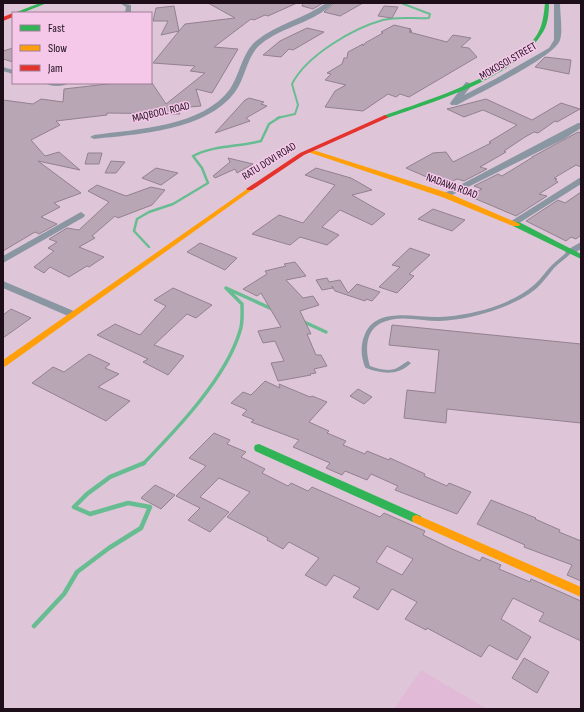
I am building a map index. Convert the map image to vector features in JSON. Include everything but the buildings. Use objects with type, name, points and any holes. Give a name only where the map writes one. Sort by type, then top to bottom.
[{"type":"main road","points":[[20,12],[45,3]]},
{"type":"main road","name":"RATU DOVI ROAD","points":[[3,364],[285,164],[333,139],[469,84],[512,61],[528,48],[545,26],[547,3]]},
{"type":"main road","name":"NADAWA ROAD","points":[[310,151],[445,195],[513,223],[581,257]]},
{"type":"main road","points":[[259,448],[581,592]]},
{"type":"street","points":[[123,3],[129,6],[128,12]]},
{"type":"street","name":"MAQBOOL ROAD","points":[[94,137],[176,123],[201,115],[217,105],[232,92],[255,46],[270,33],[310,17],[330,3]]},
{"type":"street","name":"MOKOSOI STREET","points":[[469,84],[454,103],[498,82],[551,49],[557,40],[557,3]]},
{"type":"street","points":[[445,195],[561,137],[581,125]]},
{"type":"street","points":[[513,223],[581,180]]},
{"type":"street","points":[[3,260],[82,215]]},
{"type":"street","points":[[570,252],[581,245]]},
{"type":"street","points":[[3,284],[72,314]]},
{"type":"lane","points":[[408,363],[400,369],[392,372],[379,371],[368,367],[364,359],[364,349],[371,327],[379,321],[392,318],[454,318],[481,312],[517,300],[537,285],[549,270],[570,252]]},
{"type":"shaded area","points":[[421,670],[487,709],[394,709]]},
{"type":"waterway","points":[[279,118],[295,114],[298,105],[292,84],[308,63],[332,44],[358,29],[383,20],[400,18],[429,18],[430,14],[401,3]]},
{"type":"waterway","points":[[149,247],[134,231],[137,219],[149,212],[173,204],[208,183],[202,168],[193,156],[201,152],[218,148],[261,141],[269,124],[279,118]]},
{"type":"waterway","points":[[144,463],[171,435],[199,402],[224,367],[233,349],[241,328],[242,304],[226,288],[272,309]]},
{"type":"waterway","points":[[302,321],[326,332]]},
{"type":"waterway","points":[[34,626],[64,594],[77,572],[109,548],[141,528],[150,507],[128,503],[90,514],[74,507],[87,494],[110,477],[144,463]]},
{"type":"traffic: fast","points":[[20,12],[45,3]]},
{"type":"traffic: fast","points":[[385,117],[470,85],[511,62],[527,49],[539,35],[543,27],[547,11],[547,3]]},
{"type":"traffic: fast","points":[[516,224],[581,257]]},
{"type":"traffic: fast","points":[[259,448],[417,519]]},
{"type":"traffic: slow","points":[[310,151],[445,195],[516,224]]},
{"type":"traffic: slow","points":[[3,364],[250,189]]},
{"type":"traffic: slow","points":[[417,519],[581,592]]},
{"type":"traffic: jam","points":[[3,19],[12,15]]},
{"type":"traffic: jam","points":[[250,189],[302,154],[385,117]]}]
